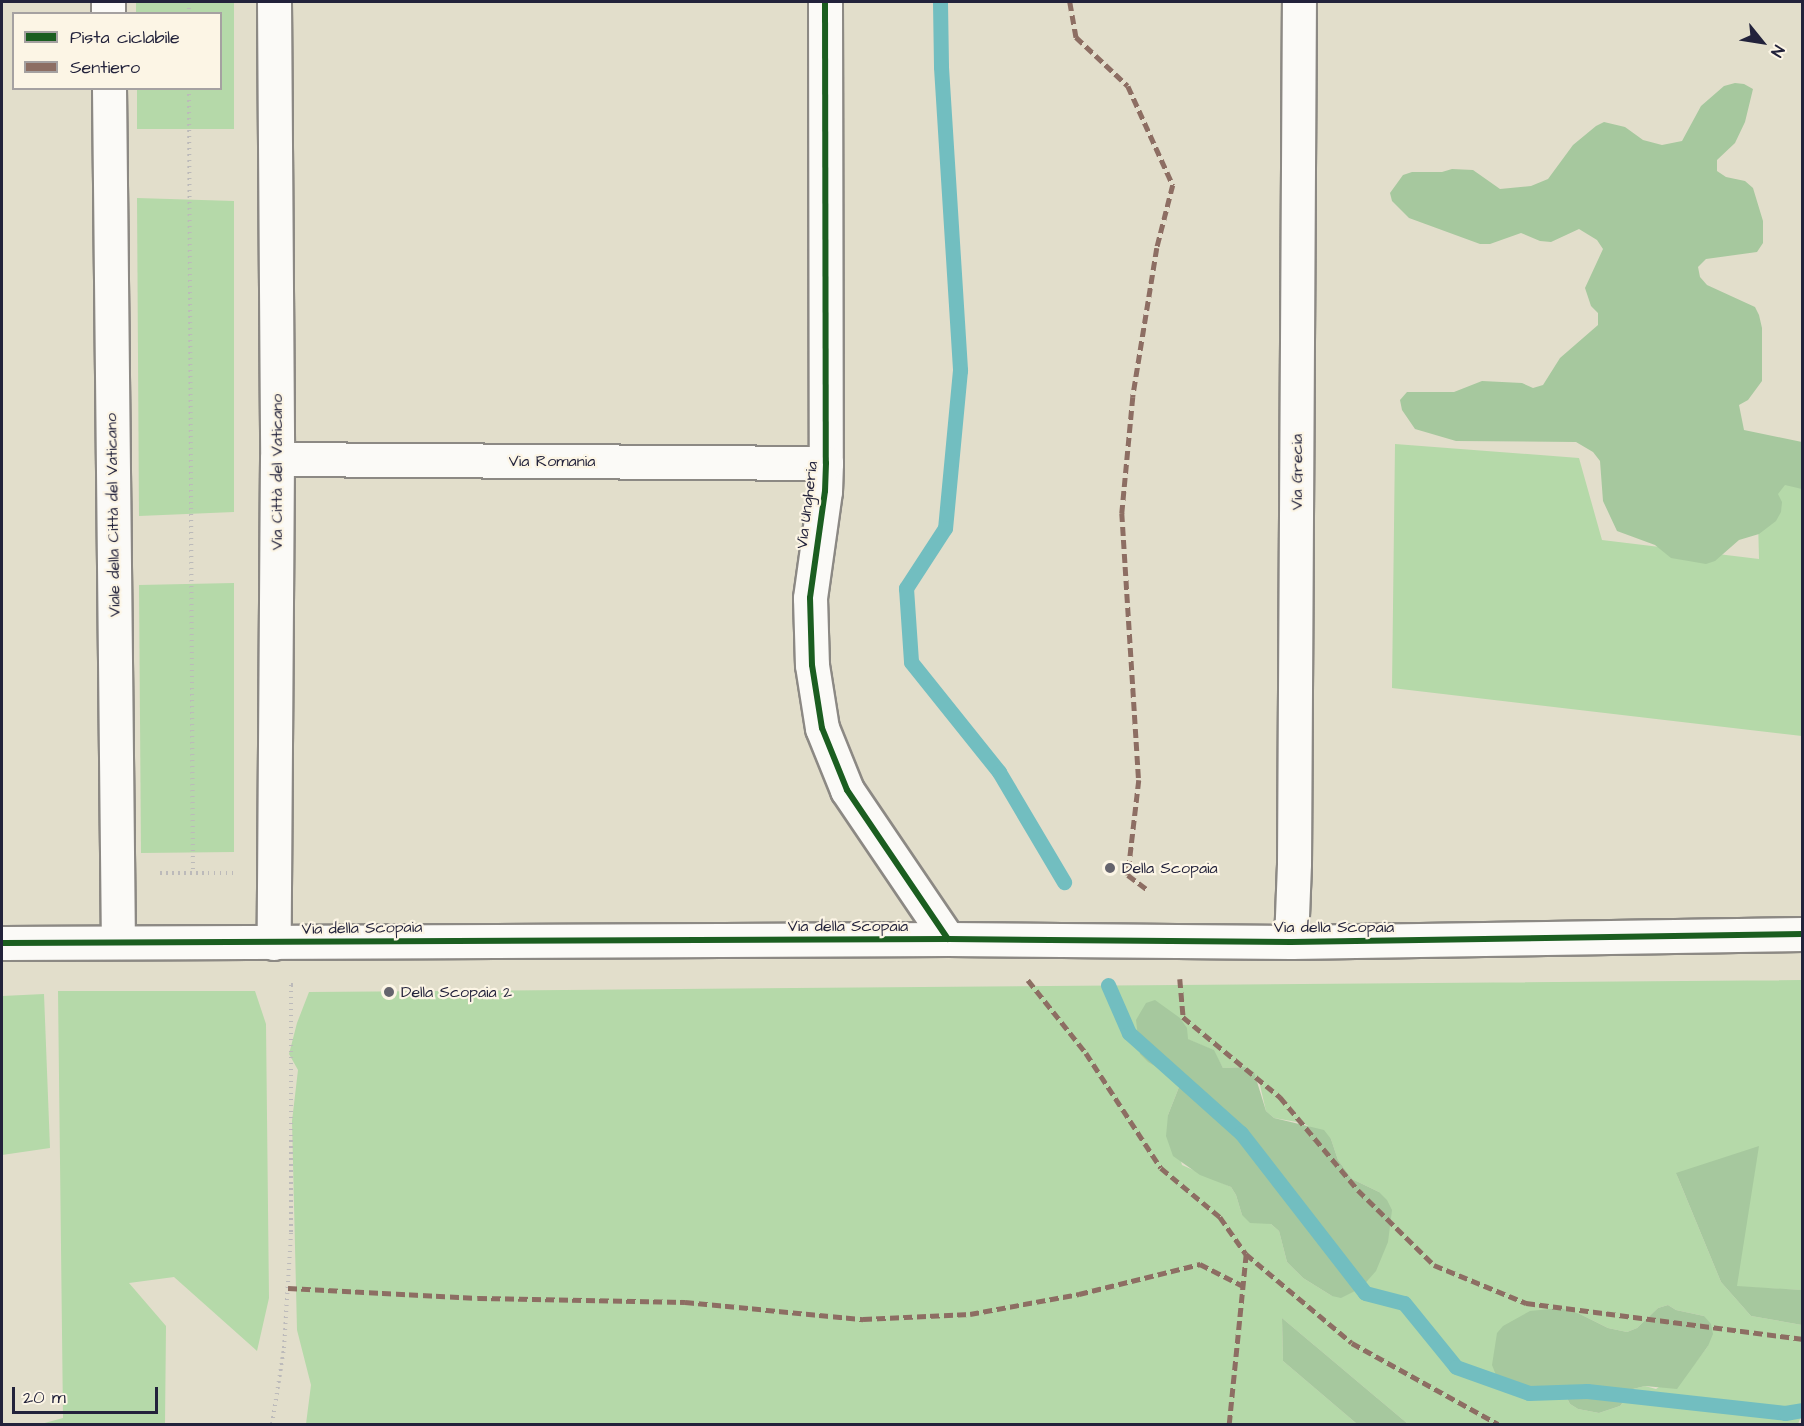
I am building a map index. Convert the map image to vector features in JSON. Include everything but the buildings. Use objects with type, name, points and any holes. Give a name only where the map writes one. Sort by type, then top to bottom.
[{"type":"street","name":"Via Città del Vaticano","points":[[273,2],[277,459],[274,943]]},
{"type":"street","name":"Via Ungheria","points":[[825,2],[826,463],[825,490],[810,597],[812,665],[822,728],[847,790],[948,939]]},
{"type":"street","name":"Via Grecia","points":[[1291,942],[1294,852],[1299,2]]},
{"type":"street","name":"Viale della Città del Vaticano","points":[[109,90],[118,942]]},
{"type":"street","name":"Via Romania","points":[[277,459],[826,463]]},
{"type":"street","name":"Via della Scopaia","points":[[2,943],[948,939],[1291,942],[1803,934]]},
{"type":"path","points":[[189,90],[193,873]]},
{"type":"path","points":[[152,873],[234,873]]},
{"type":"path","points":[[272,1425],[284,1348],[291,1232],[291,985],[301,985]]},
{"type":"green space","points":[[136,2],[234,2],[234,129],[137,129],[137,90],[222,90],[222,12],[136,12]]},
{"type":"green space","points":[[1735,83],[1744,84],[1753,89],[1745,122],[1735,143],[1717,160],[1717,171],[1726,177],[1745,181],[1753,188],[1763,221],[1763,243],[1757,252],[1706,259],[1698,267],[1700,277],[1707,285],[1755,307],[1759,315],[1762,328],[1762,381],[1748,400],[1739,405],[1744,430],[1802,442],[1802,489],[1785,485],[1778,494],[1782,502],[1781,512],[1776,521],[1759,534],[1739,540],[1715,561],[1706,564],[1671,558],[1655,545],[1617,531],[1603,501],[1600,461],[1593,452],[1576,442],[1456,441],[1415,429],[1402,410],[1400,400],[1407,392],[1454,392],[1482,381],[1522,383],[1533,388],[1543,385],[1560,358],[1598,325],[1598,313],[1591,306],[1585,288],[1603,249],[1597,240],[1579,229],[1551,242],[1540,241],[1521,233],[1490,244],[1480,244],[1409,218],[1392,201],[1390,193],[1403,175],[1412,172],[1442,172],[1452,169],[1473,170],[1500,189],[1531,186],[1548,179],[1573,145],[1604,122],[1625,127],[1643,140],[1662,145],[1682,141],[1701,106],[1724,86]]},
{"type":"green space","points":[[137,198],[234,201],[234,512],[139,516]]},
{"type":"green space","points":[[1395,444],[1579,458],[1602,540],[1759,559],[1757,480],[1802,482],[1802,736],[1392,688]]},
{"type":"green space","points":[[234,583],[234,852],[141,853],[139,585]]},
{"type":"green space","points":[[1802,980],[1802,1290],[1737,1287],[1676,1173],[1721,1282],[1751,1316],[1802,1325],[1802,1414],[1798,1424],[1408,1424],[1282,1318],[1283,1361],[1357,1424],[306,1424],[311,1385],[297,1330],[292,1121],[298,1070],[289,1054],[297,1023],[309,992]],"holes":[[[1187,1028],[1187,1039],[1213,1050],[1223,1068],[1245,1067],[1259,1081],[1266,1111],[1274,1118],[1303,1123],[1331,1139],[1338,1160],[1352,1179],[1379,1192],[1332,1296],[1303,1278],[1287,1262],[1279,1231],[1271,1224],[1242,1215],[1231,1187],[1182,1165],[1168,1115],[1179,1087],[1176,1078]],[[1668,1305],[1676,1310],[1704,1316],[1708,1346],[1696,1362],[1656,1389],[1645,1386],[1633,1389],[1620,1406],[1599,1413],[1578,1409],[1570,1404],[1565,1394],[1557,1388],[1580,1314],[1608,1328],[1627,1332],[1637,1328],[1658,1308]]]},
{"type":"green space","points":[[58,991],[255,991],[266,1024],[269,1298],[257,1351],[174,1277],[129,1283],[166,1326],[165,1424],[41,1424],[63,1418]]},
{"type":"green space","points":[[44,994],[50,1148],[2,1155],[2,996]]},
{"type":"green space","points":[[1155,1000],[1180,1018],[1187,1028],[1188,1039],[1214,1050],[1223,1068],[1245,1067],[1254,1072],[1266,1111],[1274,1118],[1324,1130],[1331,1139],[1338,1160],[1352,1179],[1379,1192],[1387,1200],[1392,1210],[1388,1242],[1376,1271],[1361,1288],[1341,1298],[1332,1296],[1303,1278],[1287,1262],[1279,1231],[1271,1224],[1250,1223],[1242,1215],[1231,1187],[1200,1175],[1173,1156],[1166,1136],[1168,1115],[1179,1087],[1176,1078],[1148,1062],[1140,1054],[1136,1020],[1146,1003]]},
{"type":"green space","points":[[1759,1146],[1737,1286],[1802,1290],[1802,1325],[1751,1316],[1721,1282],[1676,1173]]},
{"type":"green space","points":[[1668,1305],[1676,1310],[1704,1316],[1711,1324],[1713,1334],[1708,1346],[1677,1389],[1645,1386],[1633,1389],[1620,1406],[1599,1413],[1578,1409],[1570,1404],[1565,1394],[1557,1388],[1526,1391],[1496,1375],[1492,1365],[1497,1333],[1503,1326],[1530,1311],[1560,1308],[1580,1314],[1608,1328],[1627,1332],[1637,1328],[1658,1308]]},
{"type":"green space","points":[[1282,1318],[1408,1424],[1357,1424],[1283,1361]]},
{"type":"waterway","points":[[940,2],[941,67],[960,370],[945,528],[906,588],[911,662],[999,772],[1064,882]]},
{"type":"waterway","points":[[1108,985],[1129,1033],[1241,1133],[1365,1293],[1404,1303],[1456,1367],[1529,1393],[1587,1391],[1785,1413],[1802,1410]]},
{"type":"marked path","points":[[1070,2],[1076,37],[1128,86],[1173,185],[1157,248],[1133,397],[1122,513],[1139,780],[1128,875],[1148,890]]},
{"type":"marked path","points":[[1180,979],[1183,1017],[1280,1097],[1358,1190],[1434,1265],[1526,1303],[1802,1339]]},
{"type":"marked path","points":[[1028,980],[1086,1053],[1161,1168],[1220,1217],[1246,1254],[1352,1343],[1498,1424]]},
{"type":"marked path","points":[[1229,1424],[1246,1254]]},
{"type":"marked path","points":[[288,1288],[478,1298],[685,1302],[863,1319],[970,1314],[1079,1294],[1200,1264],[1243,1286]]},
{"type":"cycle path","points":[[825,2],[826,463],[825,491],[810,598],[812,665],[822,728],[847,790],[948,939]]},
{"type":"cycle path","points":[[2,943],[948,939],[1291,942],[1802,934]]},
{"type":"place","name":"Della Scopaia","points":[[1110,868]]},
{"type":"place","name":"Della Scopaia 2","points":[[389,992]]}]
